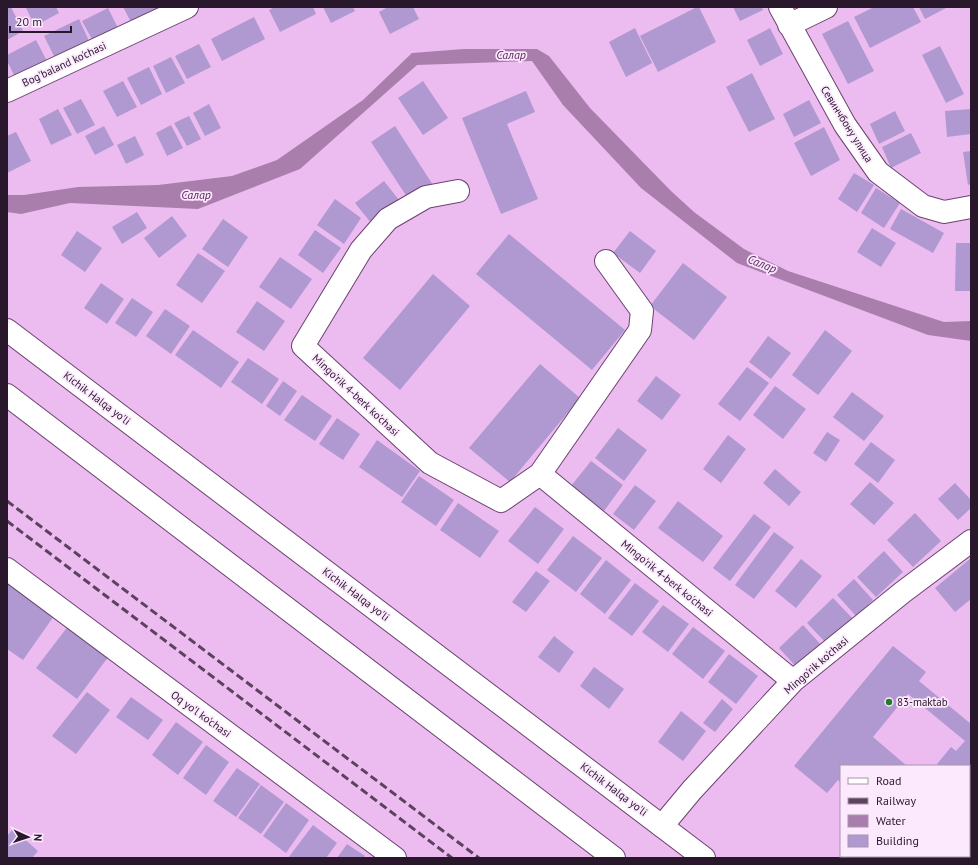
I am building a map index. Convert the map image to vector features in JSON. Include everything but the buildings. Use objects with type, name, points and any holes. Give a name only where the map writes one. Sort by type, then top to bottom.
[{"type":"main road","name":"Bog'baland ko'chasi","points":[[7,91],[187,7]]},
{"type":"main road","points":[[785,16],[826,7]]},
{"type":"main road","name":"Севинчбону улица","points":[[785,16],[845,124],[878,172],[923,206],[944,212],[969,208]]},
{"type":"main road","name":"Mingo'rik 4-berk ko'chasi","points":[[458,191],[426,197],[388,219],[361,250],[303,346],[430,463],[501,501],[540,474],[640,330],[642,311],[606,261]]},
{"type":"main road","name":"Kichik Halqa yo'li","points":[[7,330],[704,858]]},
{"type":"main road","points":[[7,396],[614,858]]},
{"type":"main road","name":"Mingo'rik 4-berk ko'chasi","points":[[540,474],[794,681]]},
{"type":"main road","name":"Mingo'rik ko'chasi","points":[[662,826],[692,790],[794,681],[903,592],[971,541]]},
{"type":"main road","name":"Oq yo'l ko'chasi","points":[[7,569],[395,858]]},
{"type":"water","name":"Салар","points":[[464,49],[537,49],[549,56],[590,108],[671,191],[694,212],[744,249],[788,271],[944,322],[971,321],[971,341],[928,335],[737,263],[641,188],[563,105],[532,61],[417,65],[300,169],[198,209],[70,203],[21,214],[7,212],[7,195],[24,195],[78,187],[158,185],[232,176],[277,160],[363,100],[412,53]]},
{"type":"railway","points":[[7,501],[479,858]]},
{"type":"railway","points":[[7,521],[452,858]]},
{"type":"place","name":"83-maktab","points":[[889,702]]}]
